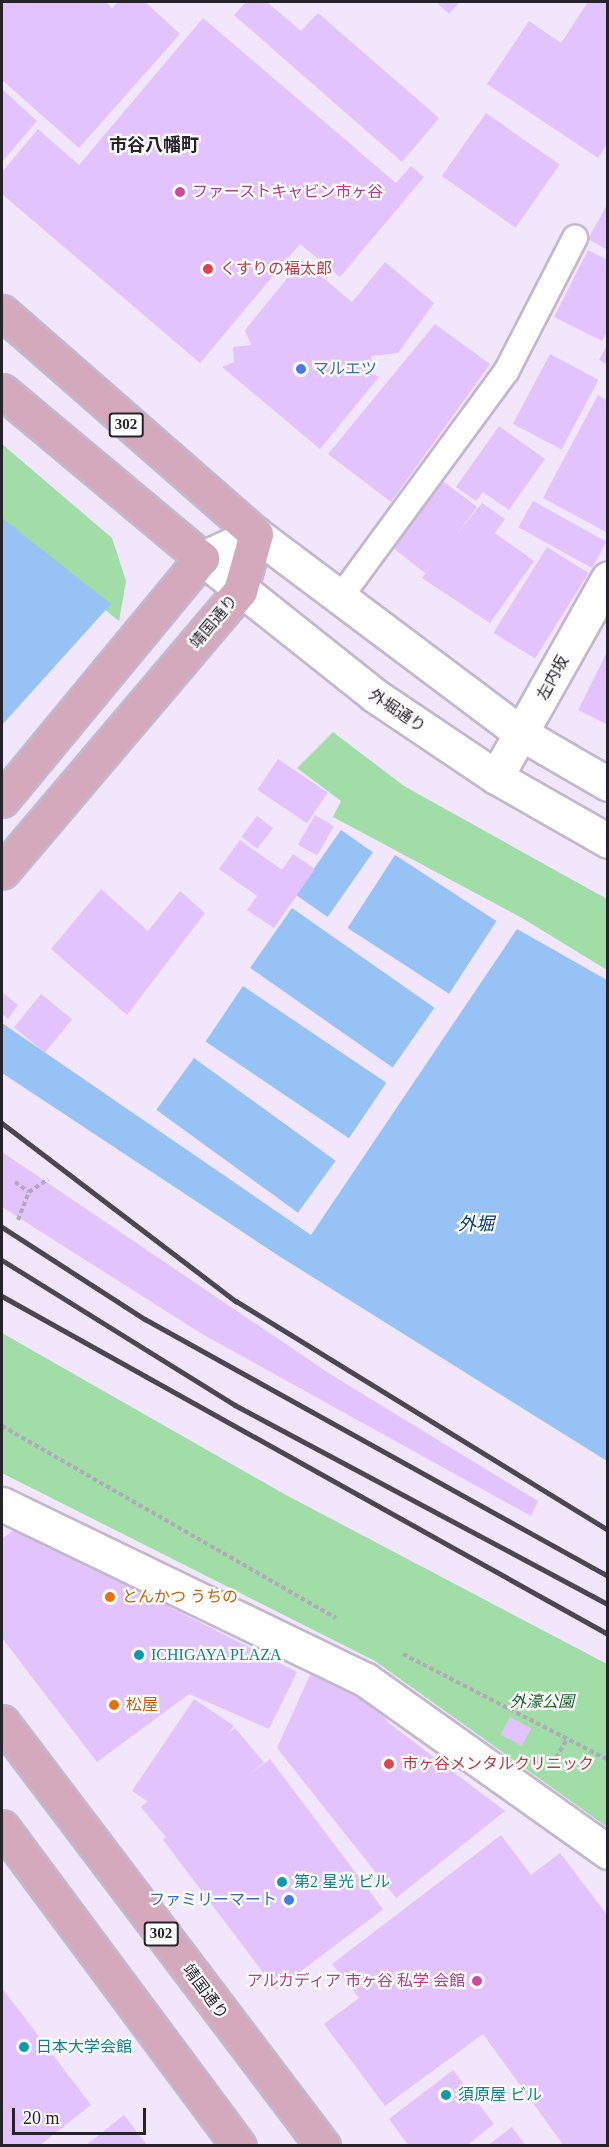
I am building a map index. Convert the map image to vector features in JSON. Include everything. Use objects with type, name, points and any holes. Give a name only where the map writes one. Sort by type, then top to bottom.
[{"type":"main road","name":"302","points":[[2,312],[256,534]]},
{"type":"main road","points":[[2,391],[202,558]]},
{"type":"main road","points":[[2,800],[202,558],[256,534],[339,599],[522,734],[608,784]]},
{"type":"main road","name":"靖国通り","points":[[2,872],[240,591],[256,534]]},
{"type":"main road","name":"外堀通り","points":[[202,558],[240,591],[374,695],[496,777],[608,841]]},
{"type":"main road","name":"左内坂","points":[[496,777],[608,578]]},
{"type":"main road","points":[[2,1504],[366,1680],[608,1852]]},
{"type":"main road","name":"靖国通り","points":[[2,1722],[323,2145]]},
{"type":"main road","points":[[2,1827],[240,2145]]},
{"type":"lane","points":[[339,599],[506,372],[575,238]]},
{"type":"path","points":[[18,1220],[29,1192],[48,1179]]},
{"type":"path","points":[[15,1182],[29,1192]]},
{"type":"path","points":[[2,1426],[341,1621]]},
{"type":"path","points":[[392,1648],[608,1760]]},
{"type":"green space","points":[[2,444],[112,538],[126,581],[119,621],[2,528]]},
{"type":"green space","points":[[333,732],[404,786],[607,899],[607,970],[522,918],[333,817],[341,801],[297,768]]},
{"type":"green space","name":"外濠公園","points":[[2,1333],[286,1495],[607,1664],[607,1827],[375,1661],[2,1473]]},
{"type":"water","points":[[2,518],[111,604],[2,725]]},
{"type":"water","points":[[341,830],[373,852],[328,917],[296,895]]},
{"type":"water","points":[[395,855],[496,921],[449,994],[348,928]]},
{"type":"water","points":[[292,908],[435,1008],[393,1068],[250,968]]},
{"type":"water","name":"外堀","points":[[517,929],[607,980],[607,1461],[279,1256],[2,1073],[2,1023],[311,1235]]},
{"type":"water","points":[[243,986],[386,1083],[349,1138],[206,1042]]},
{"type":"water","points":[[194,1058],[336,1161],[298,1213],[156,1110]]},
{"type":"building","points":[[2,2],[106,2],[112,8],[118,2],[145,2],[180,34],[79,148],[2,80]]},
{"type":"building","points":[[246,2],[267,2],[301,31],[318,13],[439,118],[402,162],[234,15]]},
{"type":"building","points":[[436,2],[460,2],[449,14]]},
{"type":"building","points":[[588,2],[608,2],[608,143],[598,158],[487,84],[529,21],[561,43]]},
{"type":"building","points":[[203,18],[396,183],[411,166],[424,177],[340,277],[300,244],[200,363],[2,194],[2,172],[38,129],[79,165]]},
{"type":"building","points":[[2,89],[37,121],[2,162]]},
{"type":"building","points":[[486,113],[560,165],[516,228],[442,176]]},
{"type":"building","points":[[608,203],[608,250],[588,239]]},
{"type":"building","points":[[588,250],[608,260],[608,330],[602,341],[554,317]]},
{"type":"building","points":[[302,260],[352,302],[385,262],[434,303],[398,353],[371,356],[373,374],[379,377],[320,449],[222,367],[234,362],[233,347],[251,345],[245,330]]},
{"type":"building","points":[[435,324],[490,364],[391,502],[328,454]]},
{"type":"building","points":[[608,343],[608,365],[599,360]]},
{"type":"building","points":[[550,354],[599,380],[561,450],[513,424]]},
{"type":"building","points":[[598,395],[608,401],[608,533],[543,498]]},
{"type":"building","points":[[499,426],[545,459],[509,510],[483,492],[476,501],[456,487]]},
{"type":"building","points":[[443,481],[477,507],[457,534],[482,503],[505,519],[495,533],[534,561],[490,623],[422,578],[434,562],[425,573],[392,547]]},
{"type":"building","points":[[533,501],[606,542],[592,568],[518,527]]},
{"type":"building","points":[[547,547],[589,573],[535,659],[493,633]]},
{"type":"building","points":[[608,650],[608,725],[578,710]]},
{"type":"building","points":[[278,759],[328,793],[307,823],[257,790]]},
{"type":"building","points":[[315,815],[334,826],[317,855],[298,844]]},
{"type":"building","points":[[257,816],[273,828],[257,849],[241,837]]},
{"type":"building","points":[[240,840],[282,870],[293,854],[315,869],[274,928],[247,910],[257,896],[219,869]]},
{"type":"building","points":[[101,889],[148,931],[180,891],[205,913],[127,1015],[51,949]]},
{"type":"building","points":[[2,992],[18,1005],[8,1019],[2,1014]]},
{"type":"building","points":[[41,994],[72,1019],[45,1053],[14,1027]]},
{"type":"building","points":[[2,1152],[330,1374],[538,1501],[531,1516],[202,1334],[2,1207]]},
{"type":"building","name":"ICHIGAYA PLAZA","points":[[16,1528],[297,1672],[269,1729],[189,1694],[97,1762],[2,1638],[2,1539]]},
{"type":"building","points":[[310,1675],[368,1698],[390,1724],[505,1811],[396,1898],[277,1748]]},
{"type":"building","points":[[194,1699],[234,1726],[172,1818],[132,1791]]},
{"type":"building","points":[[510,1717],[531,1728],[522,1746],[501,1735]]},
{"type":"building","points":[[235,1728],[264,1762],[170,1842],[141,1807]]},
{"type":"building","name":"第2 星光 ビル","points":[[270,1759],[383,1909],[276,1990],[163,1840]]},
{"type":"building","name":"アルカディア 市ヶ谷 私学 会館","points":[[501,1835],[531,1875],[560,1853],[608,1916],[608,2146],[564,2146],[483,2034],[385,2106],[324,2024],[359,1998],[332,1964]]},
{"type":"building","name":"日本大学会館","points":[[2,1988],[91,2105],[39,2146],[2,2146]]},
{"type":"building","name":"須原屋 ビル","points":[[453,2070],[494,2124],[466,2146],[409,2146],[389,2119]]},
{"type":"building","points":[[124,2115],[148,2146],[85,2146]]},
{"type":"building","points":[[512,2127],[526,2146],[487,2146]]},
{"type":"railway","points":[[2,1123],[236,1301],[608,1530]]},
{"type":"railway","points":[[2,1227],[145,1319],[608,1576]]},
{"type":"railway","points":[[2,1260],[235,1405],[608,1604]]},
{"type":"railway","points":[[2,1296],[608,1634]]},
{"type":"place","name":"ファーストキャビン市ヶ谷","points":[[180,192]]},
{"type":"place","name":"くすりの福太郎","points":[[208,269]]},
{"type":"place","name":"マルエツ","points":[[301,369]]},
{"type":"place","name":"とんかつ うちの","points":[[110,1597]]},
{"type":"place","name":"ICHIGAYA PLAZA","points":[[139,1655]]},
{"type":"place","name":"松屋","points":[[114,1705]]},
{"type":"place","name":"市ヶ谷メンタルクリニック","points":[[389,1764]]},
{"type":"place","name":"第2 星光 ビル","points":[[282,1882]]},
{"type":"place","name":"ファミリーマート","points":[[289,1900]]},
{"type":"place","name":"アルカディア 市ヶ谷 私学 会館","points":[[477,1981]]},
{"type":"place","name":"日本大学会館","points":[[24,2047]]},
{"type":"place","name":"須原屋 ビル","points":[[446,2095]]},
{"type":"district","name":"市谷八幡町","points":[[154,145]]}]
